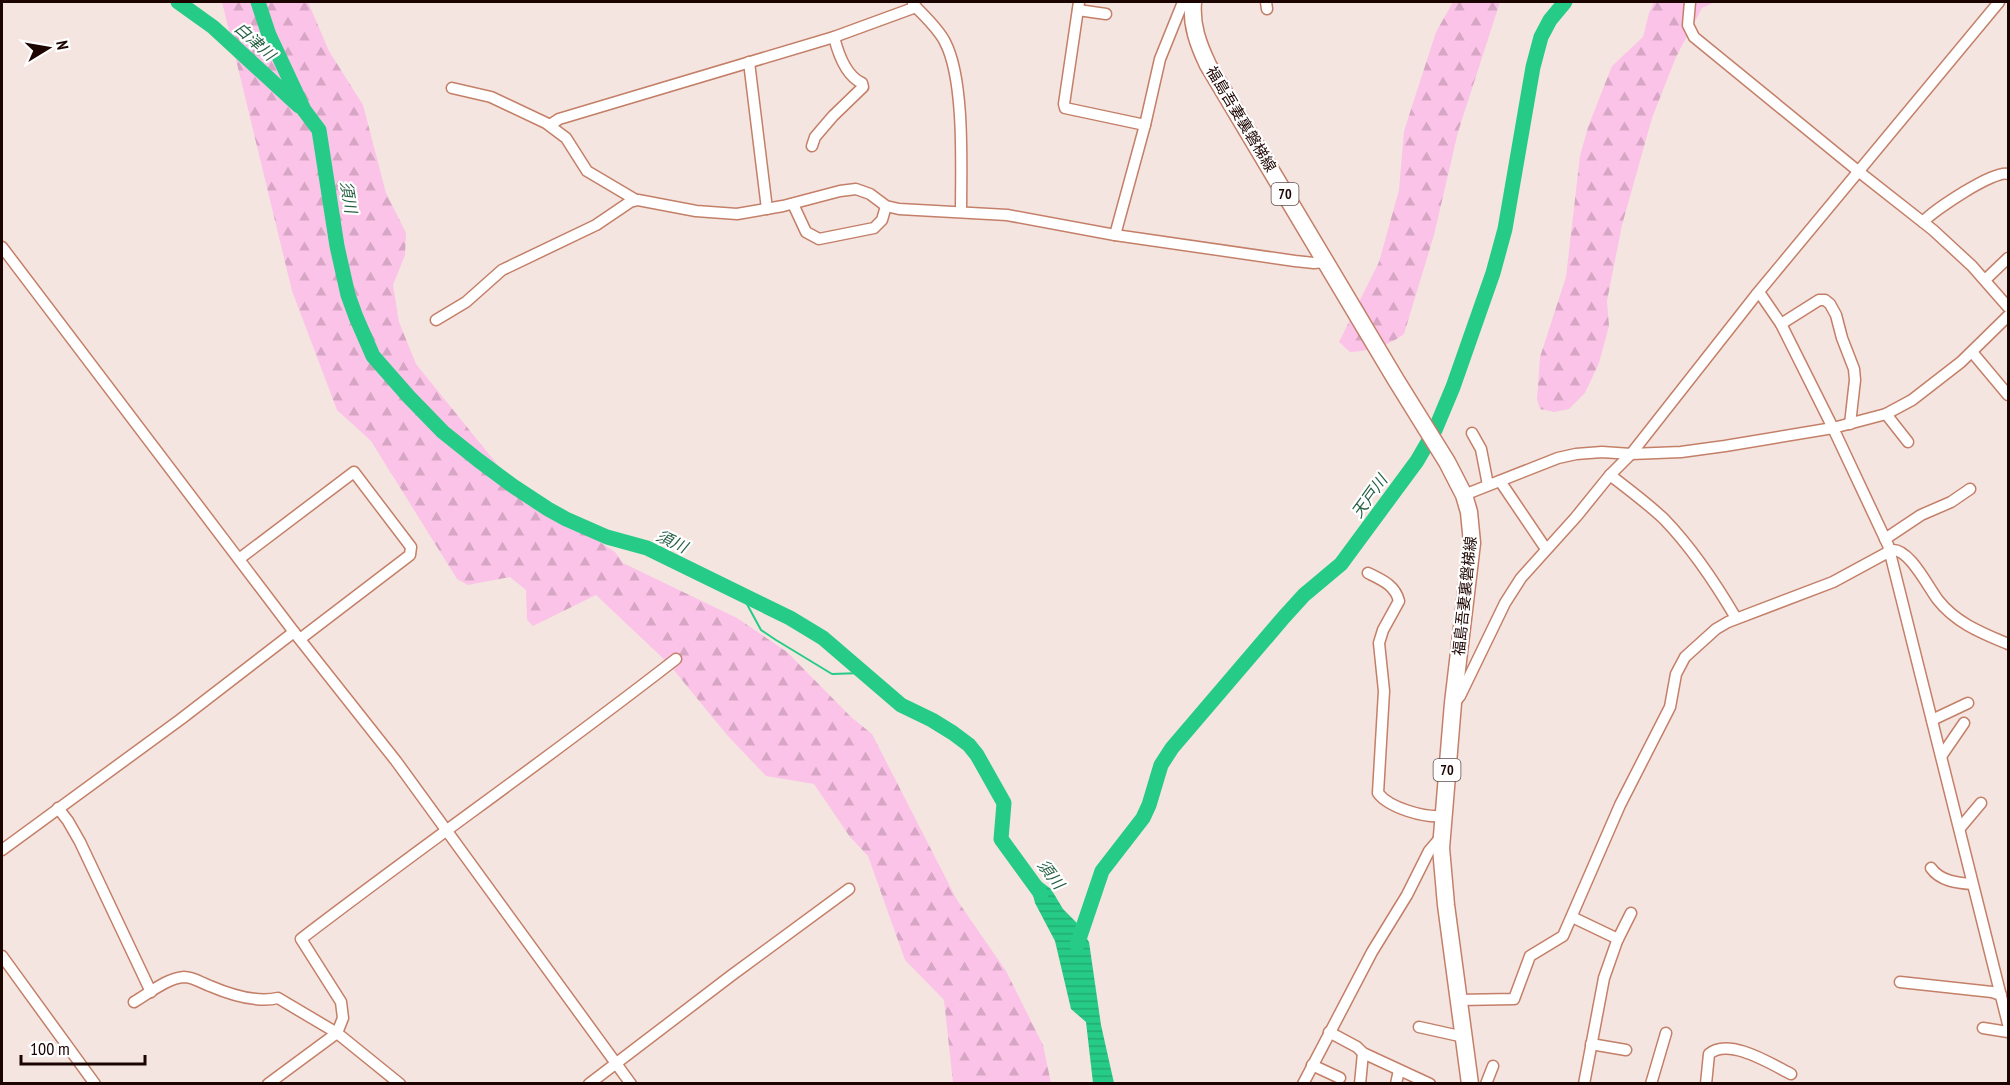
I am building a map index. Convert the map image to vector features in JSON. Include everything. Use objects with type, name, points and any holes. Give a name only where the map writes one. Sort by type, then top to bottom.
[{"type":"main road","name":"福島吾妻裏磐梯線","points":[[1193,2],[1193,24],[1197,44],[1208,65],[1447,462],[1464,495],[1471,519],[1472,543],[1453,703],[1442,837],[1446,905],[1470,1083]]},
{"type":"street","points":[[1115,235],[1145,125],[1160,59],[1183,2]]},
{"type":"street","points":[[1690,2],[1688,25],[1694,36],[1923,222],[1972,266],[2008,308]]},
{"type":"street","points":[[1453,703],[1460,696],[1511,592],[1610,475],[1631,454],[1759,292],[1999,2]]},
{"type":"street","points":[[550,125],[559,119],[834,37],[914,4],[944,39],[952,62],[959,112],[961,212]]},
{"type":"street","points":[[1106,14],[1079,6],[1065,108],[1145,125]]},
{"type":"street","points":[[812,146],[815,137],[833,116],[863,87],[843,62],[834,37]]},
{"type":"street","points":[[749,62],[767,210]]},
{"type":"street","points":[[452,88],[492,97],[550,125],[566,138],[587,171],[636,200],[726,214],[767,210],[851,189],[866,192],[886,206],[899,209],[1007,215],[1115,235],[1295,261],[1325,262]]},
{"type":"street","points":[[1923,222],[1964,192],[2001,173],[2008,174]]},
{"type":"street","points":[[436,321],[466,302],[502,270],[596,225],[636,200]]},
{"type":"street","points":[[794,204],[806,232],[819,239],[874,228],[882,220],[886,206]]},
{"type":"street","points":[[2,247],[297,636],[396,761],[631,1083]]},
{"type":"street","points":[[1985,280],[2008,258]]},
{"type":"street","points":[[1759,292],[1781,324],[1886,539],[2008,1024]]},
{"type":"street","points":[[1781,324],[1819,300],[1825,300],[1830,304],[1836,315],[1854,369],[1850,424]]},
{"type":"street","points":[[1464,495],[1558,458],[1602,452],[1631,454],[1681,452],[1833,428],[1886,414],[1918,396],[1972,352],[2008,316]]},
{"type":"street","points":[[1972,352],[2008,395]]},
{"type":"street","points":[[1886,414],[1908,442]]},
{"type":"street","points":[[1472,433],[1480,449],[1488,485]]},
{"type":"street","points":[[2,850],[410,555],[411,547],[354,472],[239,559]]},
{"type":"street","points":[[1610,475],[1644,501],[1674,530],[1736,618]]},
{"type":"street","points":[[1500,481],[1546,549]]},
{"type":"street","points":[[1886,539],[1921,515],[1951,502],[1970,489]]},
{"type":"street","points":[[1458,1000],[1514,999],[1530,956],[1563,936],[1620,805],[1670,707],[1680,664],[1716,628],[1736,618],[1833,582],[1889,551],[1897,549],[1908,557],[1939,601],[1957,619],[2008,644]]},
{"type":"street","points":[[1368,573],[1397,592],[1399,601],[1383,630],[1379,643],[1384,692],[1378,793],[1385,800],[1413,812],[1433,817],[1443,816]]},
{"type":"street","points":[[268,1083],[337,1033],[344,1018],[341,1002],[301,939],[676,659]]},
{"type":"street","points":[[1932,720],[1968,703]]},
{"type":"street","points":[[1942,755],[1964,723]]},
{"type":"street","points":[[1960,828],[1981,803]]},
{"type":"street","points":[[58,808],[76,835],[151,992]]},
{"type":"street","points":[[1303,1083],[1380,936],[1407,895],[1429,851],[1442,837]]},
{"type":"street","points":[[1931,868],[1935,874],[1949,881],[1972,884]]},
{"type":"street","points":[[589,1083],[849,889]]},
{"type":"street","points":[[1584,1083],[1604,978],[1618,939],[1631,913]]},
{"type":"street","points":[[1572,916],[1618,939]]},
{"type":"street","points":[[2,956],[95,1083]]},
{"type":"street","points":[[134,1002],[176,979],[191,978],[220,990],[249,998],[264,1001],[278,998],[337,1033],[400,1083]]},
{"type":"street","points":[[1900,982],[2001,995]]},
{"type":"street","points":[[1419,1027],[1464,1037]]},
{"type":"street","points":[[1983,1028],[2008,1032]]},
{"type":"street","points":[[1329,1032],[1363,1053],[1430,1083]]},
{"type":"street","points":[[1652,1083],[1666,1033]]},
{"type":"street","points":[[1591,1044],[1626,1050]]},
{"type":"street","points":[[1706,1083],[1709,1054],[1717,1050],[1739,1049],[1790,1075]]},
{"type":"street","points":[[1360,1083],[1363,1053]]},
{"type":"street","points":[[1312,1065],[1340,1078]]},
{"type":"street","points":[[1486,1083],[1493,1066]]},
{"type":"street","points":[[1396,1083],[1399,1070]]},
{"type":"green space","points":[[222,2],[308,2],[329,51],[363,105],[386,193],[406,233],[405,255],[393,285],[399,322],[416,364],[513,484],[615,552],[623,563],[737,618],[787,652],[851,717],[872,734],[957,900],[1006,971],[1043,1045],[1051,1083],[953,1083],[944,1000],[905,960],[868,856],[850,837],[814,784],[766,776],[727,735],[668,663],[596,595],[533,626],[527,620],[526,590],[510,577],[468,585],[457,579],[371,441],[337,410],[292,291]]},
{"type":"green space","points":[[1453,2],[1500,2],[1458,132],[1434,235],[1404,334],[1378,347],[1350,352],[1339,342],[1379,262],[1399,190],[1404,131],[1436,32]]},
{"type":"green space","points":[[1654,2],[1715,2],[1702,8],[1676,57],[1652,118],[1622,225],[1607,301],[1609,326],[1599,363],[1585,393],[1569,409],[1554,412],[1540,409],[1537,399],[1540,357],[1566,277],[1580,156],[1588,127],[1612,66],[1643,37]]},
{"type":"shaded area","points":[[1027,871],[1051,889],[1063,909],[1076,922],[1089,942],[1101,1025],[1114,1083],[1093,1083],[1086,1022],[1071,1009],[1055,941],[1035,903]]},
{"type":"waterway","name":"白津川","points":[[178,2],[213,27],[299,106]]},
{"type":"waterway","name":"須川","points":[[258,2],[269,35],[304,110],[319,130],[337,246],[348,295],[373,356],[443,432],[513,486],[548,509],[607,537],[647,548],[790,618],[823,638],[901,705],[932,720],[969,745],[1004,803],[1001,839],[1041,894]]},
{"type":"waterway","name":"天戸川","points":[[1077,945],[1102,871],[1143,818],[1161,765],[1172,748],[1304,595],[1341,564],[1417,461],[1435,430],[1453,387],[1493,273],[1505,229],[1533,67],[1541,37],[1550,20],[1565,2]]},
{"type":"waterway","points":[[742,595],[761,630],[776,640],[832,674],[862,673]]}]
